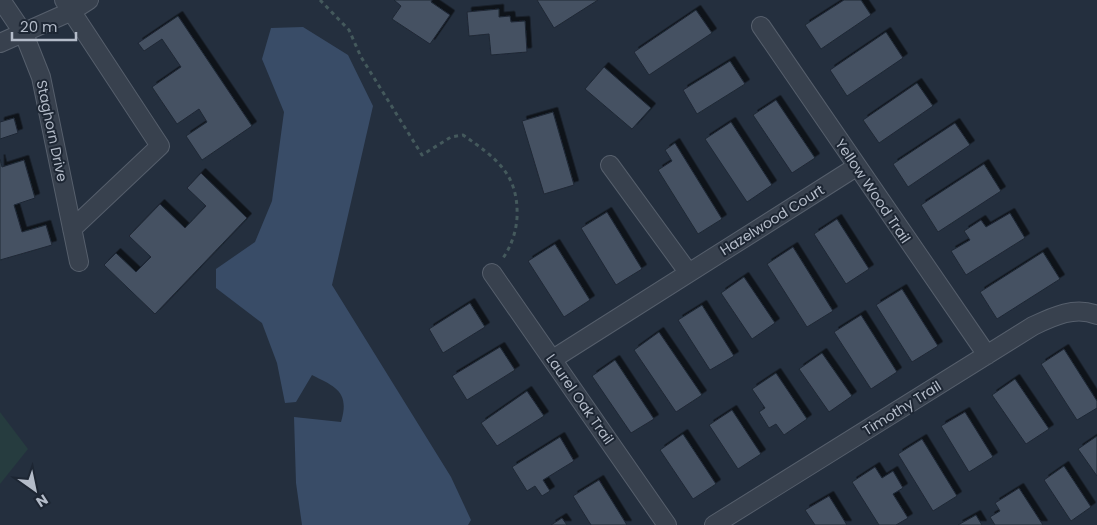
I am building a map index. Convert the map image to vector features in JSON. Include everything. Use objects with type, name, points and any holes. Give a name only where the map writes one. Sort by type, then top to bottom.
[{"type":"street","name":"Staghorn Drive","points":[[1,0],[24,34],[41,76],[79,262]]},
{"type":"street","points":[[0,43],[24,34],[68,6],[89,0]]},
{"type":"street","points":[[68,6],[160,146],[72,229]]},
{"type":"street","name":"Yellow Wood Trail","points":[[760,26],[987,355]]},
{"type":"street","points":[[610,165],[688,272]]},
{"type":"street","name":"Hazelwood Court","points":[[553,359],[856,167]]},
{"type":"street","name":"Laurel Oak Trail","points":[[492,273],[667,525]]},
{"type":"street","name":"Timothy Trail","points":[[714,525],[1033,326],[1060,313],[1087,311],[1097,314]]},
{"type":"path","points":[[320,0],[349,30],[361,57],[422,155],[452,137],[463,135],[491,154],[508,174],[518,199],[517,224],[509,251],[492,273]]},
{"type":"green space","points":[[0,412],[28,449],[0,484]]},
{"type":"water","points":[[303,27],[348,55],[373,106],[332,285],[451,477],[471,520],[468,525],[302,525],[296,483],[294,417],[341,422],[344,404],[342,397],[334,387],[312,375],[296,402],[285,403],[277,363],[262,323],[216,288],[216,269],[255,242],[272,201],[284,112],[262,59],[271,28]]},
{"type":"building","points":[[394,0],[432,0],[431,2],[450,15],[430,44],[392,19],[401,6]]},
{"type":"building","points":[[537,0],[598,0],[554,28]]},
{"type":"building","points":[[844,0],[861,0],[871,15],[821,49],[805,25]]},
{"type":"building","points":[[499,9],[499,17],[510,16],[511,22],[525,21],[527,52],[491,55],[489,34],[469,36],[467,12]]},
{"type":"building","points":[[696,10],[712,33],[649,75],[634,52]]},
{"type":"building","points":[[178,16],[252,126],[202,160],[186,136],[207,122],[199,109],[177,124],[152,87],[181,67],[162,39],[144,51],[138,43]]},
{"type":"building","points":[[886,32],[903,58],[847,96],[830,70]]},
{"type":"building","points":[[730,61],[745,84],[697,114],[683,90]]},
{"type":"building","points":[[604,67],[651,108],[632,129],[585,89]]},
{"type":"building","points":[[917,83],[933,106],[879,143],[863,120]]},
{"type":"building","points":[[776,100],[815,158],[792,173],[753,115]]},
{"type":"building","points":[[553,112],[574,185],[544,194],[522,121]]},
{"type":"building","points":[[14,118],[18,133],[0,139],[0,122]]},
{"type":"building","points":[[731,122],[772,185],[747,202],[705,139]]},
{"type":"building","points":[[955,123],[970,145],[908,187],[893,164]]},
{"type":"building","points":[[675,143],[722,219],[698,234],[658,170],[672,161],[665,150]]},
{"type":"building","points":[[0,159],[2,167],[24,160],[35,198],[14,205],[22,232],[46,225],[52,245],[0,260]]},
{"type":"building","points":[[984,164],[1001,191],[938,232],[921,205]]},
{"type":"building","points":[[201,173],[247,218],[155,314],[104,265],[116,253],[136,272],[151,257],[129,236],[160,204],[185,228],[206,206],[187,188]]},
{"type":"building","points":[[607,212],[642,269],[616,285],[581,228]]},
{"type":"building","points":[[1010,213],[1025,238],[966,275],[951,251],[970,240],[964,231],[981,220],[986,227]]},
{"type":"building","points":[[837,219],[869,269],[846,284],[814,234]]},
{"type":"building","points":[[555,244],[590,300],[564,317],[528,261]]},
{"type":"building","points":[[793,247],[833,311],[807,327],[767,264]]},
{"type":"building","points":[[1043,252],[1060,279],[997,319],[980,292]]},
{"type":"building","points":[[744,277],[775,323],[752,339],[721,293]]},
{"type":"building","points":[[902,289],[938,346],[912,362],[876,305]]},
{"type":"building","points":[[470,303],[485,327],[443,353],[429,329]]},
{"type":"building","points":[[702,305],[734,356],[710,370],[678,320]]},
{"type":"building","points":[[861,315],[897,372],[871,389],[834,332]]},
{"type":"building","points":[[659,332],[702,395],[676,412],[634,350]]},
{"type":"building","points":[[500,347],[515,370],[467,400],[452,376]]},
{"type":"building","points":[[1064,349],[1097,401],[1097,408],[1077,420],[1041,364]]},
{"type":"building","points":[[822,353],[852,396],[829,412],[799,369]]},
{"type":"building","points":[[615,360],[654,419],[631,433],[592,376]]},
{"type":"building","points":[[776,373],[807,419],[784,435],[776,424],[769,428],[759,412],[765,408],[752,389]]},
{"type":"building","points":[[1015,379],[1049,429],[1026,444],[992,395]]},
{"type":"building","points":[[527,391],[544,416],[497,446],[481,423]]},
{"type":"building","points":[[732,410],[761,454],[738,469],[709,425]]},
{"type":"building","points":[[965,412],[993,457],[969,472],[941,426]]},
{"type":"building","points":[[683,434],[716,484],[693,499],[660,450]]},
{"type":"building","points":[[1097,436],[1097,476],[1078,449]]},
{"type":"building","points":[[560,437],[574,461],[543,480],[550,491],[542,496],[535,486],[527,491],[512,467]]},
{"type":"building","points":[[922,439],[957,496],[933,511],[898,454]]},
{"type":"building","points":[[1064,466],[1091,507],[1071,521],[1044,480]]},
{"type":"building","points":[[875,467],[882,478],[893,471],[903,488],[893,494],[908,518],[896,525],[879,525],[852,482]]},
{"type":"building","points":[[599,480],[627,525],[591,525],[573,496]]},
{"type":"building","points":[[1019,488],[1043,525],[995,525],[990,517],[1000,511],[995,503]]},
{"type":"building","points":[[829,496],[847,525],[815,525],[805,510]]},
{"type":"building","points":[[976,515],[982,525],[958,525]]},
{"type":"building","points":[[562,518],[567,525],[551,525]]}]
